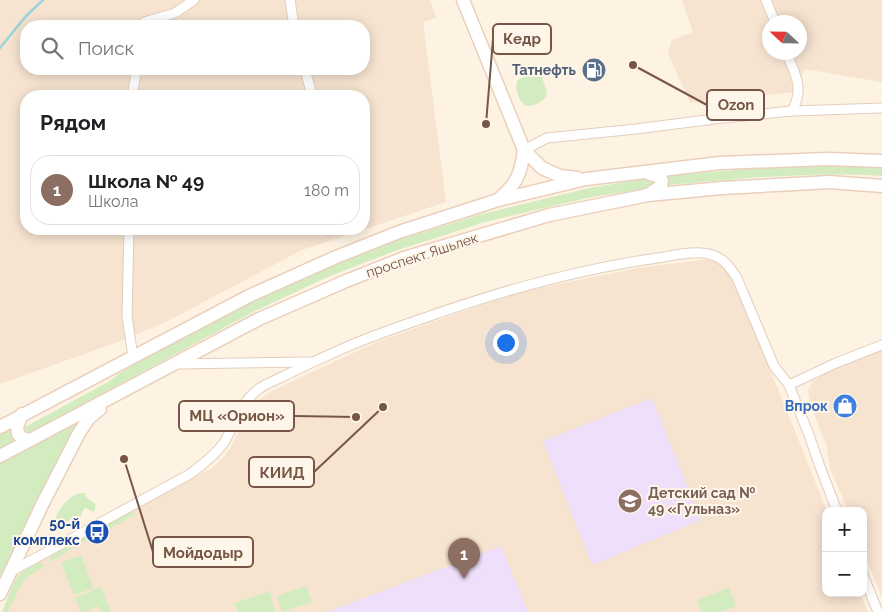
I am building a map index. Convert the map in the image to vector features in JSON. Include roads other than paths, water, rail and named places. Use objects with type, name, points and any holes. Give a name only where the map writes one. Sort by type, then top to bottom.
[{"type":"main road","points":[[464,0],[524,150],[542,168],[560,176],[586,179]]},
{"type":"main road","points":[[498,200],[509,190],[518,177],[524,150]]},
{"type":"main road","name":"проспект Яшьлек","points":[[0,427],[249,296],[336,256],[399,232],[498,200],[586,179],[720,163],[828,159],[882,161]]},
{"type":"main road","points":[[648,173],[660,177],[662,181],[661,186],[648,195]]},
{"type":"main road","name":"проспект Яшьлек","points":[[0,456],[259,319],[404,258],[549,215],[648,195],[722,188],[830,182],[882,186]]},
{"type":"main road","points":[[0,594],[79,433],[89,418],[118,394]]},
{"type":"main road","points":[[22,414],[17,427],[18,434],[22,438],[30,440]]},
{"type":"street","points":[[151,20],[175,13],[194,0]]},
{"type":"street","points":[[290,0],[293,20]]},
{"type":"street","points":[[766,0],[772,15]]},
{"type":"street","points":[[789,60],[799,86],[797,103],[792,110]]},
{"type":"street","points":[[133,90],[136,75]]},
{"type":"street","points":[[307,75],[310,90]]},
{"type":"street","points":[[524,150],[547,138],[792,110],[882,108]]},
{"type":"street","points":[[129,235],[127,316],[133,357]]},
{"type":"street","points":[[10,572],[190,474],[209,459],[223,443],[242,407],[253,394],[312,362],[367,338],[478,299],[582,271],[628,262],[696,253],[708,253],[724,261],[737,278],[774,366],[789,385],[835,507]]},
{"type":"street","points":[[789,385],[881,345]]},
{"type":"street","points":[[171,364],[312,362]]},
{"type":"street","points":[[867,585],[878,612]]},
{"type":"waterway","points":[[23,20],[43,0]]},
{"type":"waterway","points":[[0,48],[20,23]]},
{"type":"place","name":"Ozon","points":[[633,65]]},
{"type":"place","name":"Татнефть","points":[[594,70]]},
{"type":"place","name":"Кедр","points":[[486,124]]},
{"type":"place","name":"Впрок","points":[[845,406]]},
{"type":"place","name":"КИИД","points":[[383,407]]},
{"type":"place","name":"МЦ «Орион»","points":[[356,417]]},
{"type":"place","name":"Мойдодыр","points":[[124,459]]},
{"type":"place","name":"Детский сад № 49 «Гульназ»","points":[[630,501]]},
{"type":"place","name":"50-й комплекс","points":[[97,532]]},
{"type":"place","name":"Школа № 49","points":[[464,579]]}]
